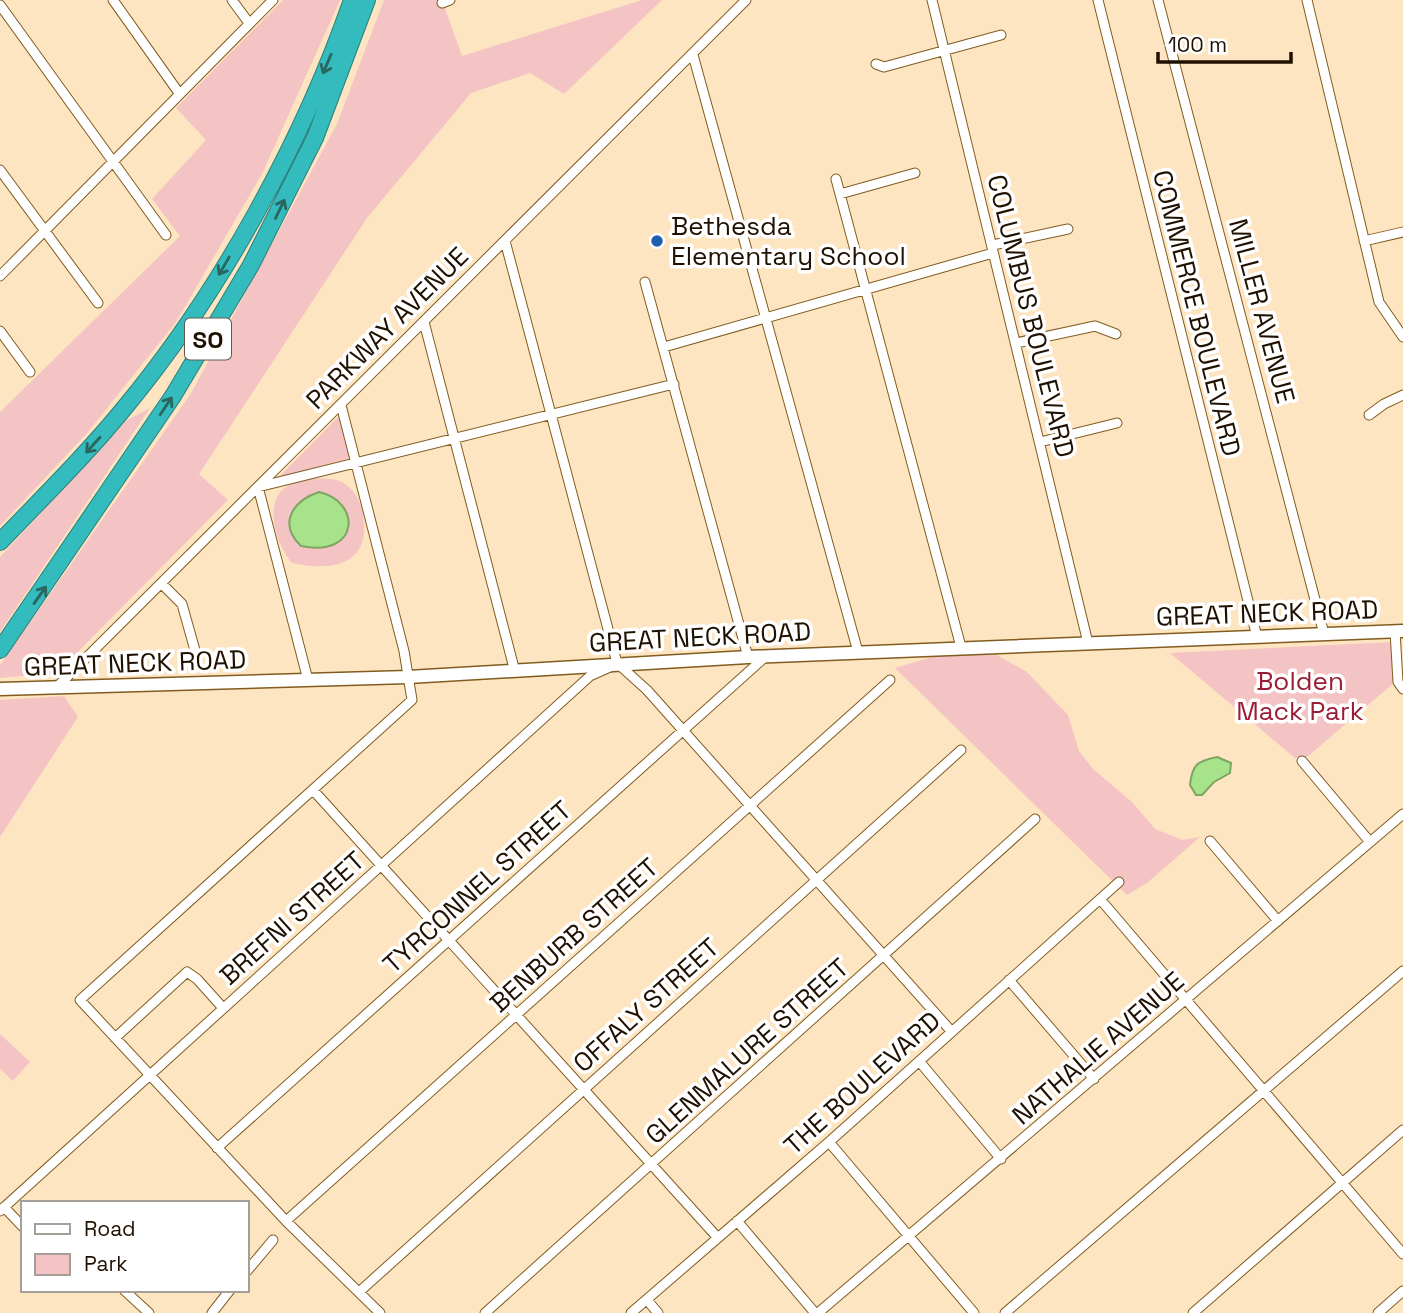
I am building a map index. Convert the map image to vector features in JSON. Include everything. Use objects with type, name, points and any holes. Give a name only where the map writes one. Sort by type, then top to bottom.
[{"type":"highway","name":"SO","points":[[0,542],[111,425],[196,311],[299,130],[352,0]]},
{"type":"highway","name":"SO","points":[[0,650],[173,396],[251,265],[315,138],[367,0]]},
{"type":"main road","name":"GREAT NECK ROAD","points":[[6,689],[408,677],[514,668],[748,656],[1399,631]]},
{"type":"street","points":[[113,0],[179,93]]},
{"type":"street","points":[[232,0],[249,23]]},
{"type":"street","points":[[0,276],[273,0]]},
{"type":"street","name":"PARKWAY AVENUE","points":[[58,686],[746,0]]},
{"type":"street","name":"COLUMBUS BOULEVARD","points":[[932,0],[1088,643]]},
{"type":"street","name":"COMMERCE BOULEVARD","points":[[1098,0],[1257,637]]},
{"type":"street","name":"MILLER AVENUE","points":[[1158,0],[1324,634]]},
{"type":"street","points":[[1307,0],[1379,302],[1403,337]]},
{"type":"street","points":[[0,5],[166,235]]},
{"type":"street","points":[[876,64],[884,67],[1001,35]]},
{"type":"street","points":[[693,55],[858,652]]},
{"type":"street","points":[[0,170],[98,303]]},
{"type":"street","points":[[840,194],[915,173]]},
{"type":"street","points":[[836,179],[961,647]]},
{"type":"street","points":[[664,347],[1068,229]]},
{"type":"street","points":[[1364,241],[1403,232]]},
{"type":"street","points":[[505,241],[617,663],[644,687],[952,1032]]},
{"type":"street","points":[[645,282],[748,656]]},
{"type":"street","points":[[424,322],[514,668]]},
{"type":"street","points":[[1016,344],[1095,326],[1116,334]]},
{"type":"street","points":[[0,331],[30,372]]},
{"type":"street","points":[[308,680],[258,487],[674,384]]},
{"type":"street","points":[[1369,415],[1403,395]]},
{"type":"street","points":[[341,405],[412,700],[80,1000],[286,1221],[380,1313]]},
{"type":"street","points":[[1040,442],[1117,424]]},
{"type":"street","points":[[162,584],[182,604],[196,654]]},
{"type":"street","points":[[1399,631],[1398,682],[1403,690]]},
{"type":"street","name":"TYRCONNEL STREET","points":[[217,1148],[765,657]]},
{"type":"street","name":"BREFNI STREET","points":[[2,1209],[590,676],[617,663]]},
{"type":"street","name":"BENBURB STREET","points":[[286,1221],[890,680]]},
{"type":"street","name":"OFFALY STREET","points":[[359,1292],[961,750]]},
{"type":"street","points":[[1301,761],[1370,842]]},
{"type":"street","points":[[313,790],[718,1238]]},
{"type":"street","name":"NATHALIE AVENUE","points":[[817,1313],[1403,814]]},
{"type":"street","name":"GLENMALURE STREET","points":[[485,1313],[1035,819]]},
{"type":"street","points":[[1210,841],[1279,921]]},
{"type":"street","name":"THE BOULEVARD","points":[[631,1313],[829,1142],[1119,882]]},
{"type":"street","points":[[1100,899],[1403,1254]]},
{"type":"street","points":[[1005,1313],[1403,971]]},
{"type":"street","points":[[115,1038],[187,972],[197,979],[223,1008]]},
{"type":"street","points":[[1009,980],[1094,1079]]},
{"type":"street","points":[[919,1061],[1001,1159]]},
{"type":"street","points":[[1193,1313],[1403,1130]]},
{"type":"street","points":[[829,1142],[974,1313]]},
{"type":"street","points":[[2,1209],[21,1225]]},
{"type":"street","points":[[737,1221],[817,1313]]},
{"type":"street","points":[[248,1270],[273,1240]]},
{"type":"street","points":[[1378,1313],[1403,1291]]},
{"type":"street","points":[[126,1292],[149,1313]]},
{"type":"street","points":[[212,1313],[228,1292]]},
{"type":"street","points":[[647,1300],[658,1313]]},
{"type":"green space","points":[[283,0],[340,0],[262,174],[176,322],[88,432],[0,526],[0,412],[180,236],[152,199],[206,140],[176,108]]},
{"type":"green space","points":[[384,0],[442,0],[462,56],[642,0],[662,0],[564,94],[530,73],[471,93],[367,218],[199,474],[228,500],[57,673],[0,678],[0,665],[190,395],[337,124]]},
{"type":"green space","points":[[150,408],[0,632],[0,557],[127,420]]},
{"type":"green space","points":[[340,415],[350,458],[279,477]]},
{"type":"green space","points":[[313,478],[341,482],[353,491],[361,505],[364,536],[353,557],[343,562],[319,566],[292,563],[278,538],[274,517],[277,498],[289,485]]},
{"type":"green space","name":"Bolden Mack Park","points":[[1392,642],[1395,682],[1307,757],[1295,758],[1170,653]]},
{"type":"green space","points":[[942,654],[997,655],[1027,672],[1068,715],[1079,751],[1093,769],[1132,802],[1155,829],[1183,840],[1200,837],[1147,883],[1127,895],[895,668]]},
{"type":"green space","points":[[64,696],[78,717],[0,837],[0,700]]},
{"type":"green space","points":[[0,1034],[30,1062],[13,1081],[0,1069]]},
{"type":"shaded area","points":[[319,492],[333,497],[342,506],[348,516],[348,527],[344,537],[335,544],[321,547],[301,546],[290,530],[291,514],[302,501]]},
{"type":"shaded area","points":[[1217,757],[1231,763],[1230,773],[1214,782],[1202,795],[1196,795],[1190,785],[1194,768],[1200,762]]},
{"type":"place","name":"Bethesda Elementary School","points":[[657,241]]}]
